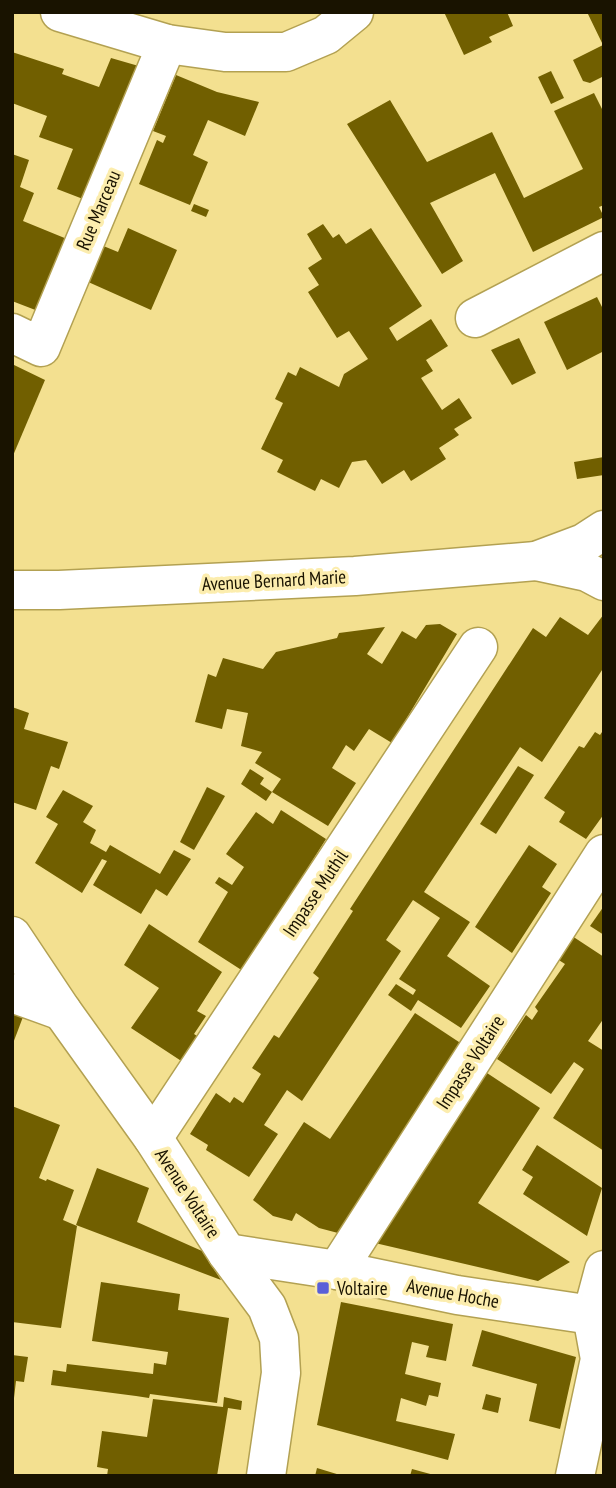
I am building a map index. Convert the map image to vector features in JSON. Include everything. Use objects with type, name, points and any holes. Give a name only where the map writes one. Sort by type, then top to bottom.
[{"type":"street","points":[[60,12],[167,44],[225,52],[286,52],[326,35],[354,12]]},
{"type":"street","name":"Rue Marceau","points":[[12,333],[41,347],[167,44]]},
{"type":"street","points":[[475,318],[604,251]]},
{"type":"street","name":"Avenue Bernard Marie","points":[[12,590],[355,576],[595,557]]},
{"type":"street","name":"Impasse Muthil","points":[[153,1138],[478,647]]},
{"type":"street","name":"Impasse Voltaire","points":[[337,1270],[604,854]]},
{"type":"street","name":"Avenue Voltaire","points":[[12,936],[153,1138],[227,1253],[267,1307],[279,1338],[281,1373],[266,1476]]},
{"type":"street","points":[[12,993],[62,1011]]},
{"type":"street","name":"Avenue Hoche","points":[[227,1253],[337,1270],[457,1295],[592,1315]]},
{"type":"street","points":[[575,1476],[600,1359],[592,1315],[604,1270]]},
{"type":"building","points":[[444,12],[507,12],[513,26],[489,37],[492,42],[464,55]]},
{"type":"building","points":[[587,12],[604,12],[604,76],[590,83],[583,81],[573,60],[603,45]]},
{"type":"building","points":[[12,52],[64,69],[62,74],[99,87],[111,58],[149,69],[83,199],[57,189],[73,149],[39,137],[47,116],[12,103]]},
{"type":"building","points":[[551,71],[564,98],[551,104],[538,77]]},
{"type":"building","points":[[176,75],[217,92],[259,102],[245,136],[208,120],[193,155],[208,162],[190,205],[139,184],[157,140],[163,143],[166,136],[153,131]]},
{"type":"building","points":[[594,93],[604,113],[604,205],[599,207],[604,217],[533,252],[495,173],[430,203],[463,261],[442,274],[347,124],[390,100],[427,162],[492,132],[524,198],[583,169],[554,111]]},
{"type":"building","points":[[12,154],[29,160],[20,187],[34,193],[23,221],[67,239],[38,311],[12,301]]},
{"type":"building","points":[[194,204],[209,210],[206,217],[191,211]]},
{"type":"building","points":[[323,224],[333,238],[339,234],[346,244],[371,228],[422,306],[389,328],[397,341],[431,319],[448,346],[426,360],[433,371],[421,378],[442,410],[459,398],[472,418],[454,429],[459,435],[439,448],[446,459],[411,481],[404,470],[382,484],[366,460],[352,462],[339,488],[321,479],[315,491],[277,472],[283,460],[261,449],[283,403],[275,399],[288,372],[296,376],[300,367],[339,387],[344,374],[368,359],[349,331],[337,338],[308,292],[319,285],[308,268],[322,259],[307,234]]},
{"type":"building","points":[[128,228],[177,250],[151,310],[86,281],[101,245],[118,252]]},
{"type":"building","points":[[597,297],[604,311],[604,351],[567,370],[544,322]]},
{"type":"building","points":[[519,338],[536,373],[512,385],[491,350]]},
{"type":"building","points":[[12,364],[45,380],[12,458]]},
{"type":"building","points":[[604,457],[604,475],[577,479],[574,462]]},
{"type":"building","points":[[604,614],[604,667],[542,762],[520,747],[424,892],[470,922],[447,956],[490,986],[461,1028],[418,1000],[411,1011],[388,995],[396,984],[413,995],[416,990],[399,979],[440,918],[413,900],[386,940],[401,951],[302,1101],[287,1090],[264,1125],[278,1134],[249,1177],[206,1150],[208,1145],[190,1134],[216,1093],[230,1103],[234,1097],[243,1103],[261,1074],[252,1068],[274,1035],[279,1038],[319,978],[313,973],[353,911],[350,909],[533,628],[546,637],[560,617],[588,635]]},
{"type":"building","points":[[440,624],[457,634],[392,743],[369,729],[354,751],[346,745],[332,768],[356,783],[328,826],[272,792],[281,779],[255,763],[262,752],[241,746],[248,713],[227,709],[222,729],[195,722],[208,674],[216,677],[223,658],[263,669],[276,652],[337,638],[339,633],[385,627],[367,654],[382,664],[402,631],[416,639],[426,625]]},
{"type":"building","points":[[12,707],[29,713],[24,729],[68,742],[59,769],[51,766],[36,810],[12,802]]},
{"type":"building","points":[[604,729],[604,814],[586,839],[559,822],[565,812],[544,798],[579,746],[584,748],[595,732],[600,735]]},
{"type":"building","points":[[518,766],[534,775],[496,834],[480,824]]},
{"type":"building","points":[[250,769],[264,778],[260,784],[272,792],[266,801],[241,784]]},
{"type":"building","points":[[207,787],[225,796],[194,850],[180,842]]},
{"type":"building","points":[[63,790],[93,806],[83,822],[96,830],[90,843],[106,852],[110,845],[160,874],[174,850],[191,859],[167,896],[156,889],[141,914],[93,885],[107,861],[102,859],[82,893],[35,863],[58,824],[46,817]]},
{"type":"building","points":[[281,810],[326,839],[243,971],[198,942],[228,892],[215,883],[219,877],[232,885],[244,867],[226,854],[256,812],[273,824]]},
{"type":"building","points":[[529,845],[557,864],[542,887],[551,893],[512,953],[475,927]]},
{"type":"building","points":[[604,906],[604,935],[590,926]]},
{"type":"building","points":[[149,924],[222,972],[197,1011],[206,1016],[194,1034],[208,1043],[192,1068],[131,1028],[159,988],[124,965]]},
{"type":"building","points":[[569,934],[604,957],[604,1018],[588,1041],[604,1051],[604,1151],[553,1118],[584,1069],[574,1062],[551,1094],[497,1059],[526,1015],[532,1020],[538,1011],[535,1007],[565,964],[554,957]]},
{"type":"building","points":[[12,1004],[26,1009],[12,1046]]},
{"type":"building","points":[[415,1013],[465,1046],[338,1233],[319,1228],[296,1213],[292,1221],[273,1216],[253,1200],[304,1122],[330,1139]]},
{"type":"building","points":[[487,1073],[540,1108],[478,1203],[570,1262],[538,1281],[375,1243],[451,1110],[459,1116]]},
{"type":"building","points":[[12,1106],[60,1125],[39,1178],[74,1190],[63,1220],[77,1226],[61,1328],[12,1322]]},
{"type":"building","points":[[537,1145],[602,1188],[587,1236],[523,1194],[533,1177],[522,1170]]},
{"type":"building","points":[[97,1168],[149,1188],[137,1222],[202,1251],[221,1280],[76,1225]]},
{"type":"building","points":[[101,1282],[180,1294],[178,1310],[229,1318],[217,1403],[150,1394],[149,1398],[51,1385],[53,1370],[66,1372],[67,1364],[153,1374],[154,1363],[166,1365],[168,1352],[92,1341]]},
{"type":"building","points":[[341,1302],[453,1324],[446,1361],[426,1357],[429,1346],[412,1342],[405,1374],[441,1383],[438,1397],[429,1395],[426,1406],[401,1398],[396,1421],[455,1434],[448,1460],[317,1425]]},
{"type":"building","points":[[482,1330],[576,1357],[560,1429],[529,1421],[537,1384],[472,1366]]},
{"type":"building","points":[[12,1355],[28,1357],[24,1382],[16,1381],[14,1398]]},
{"type":"building","points":[[486,1394],[501,1398],[498,1413],[482,1409]]},
{"type":"building","points":[[224,1397],[242,1401],[241,1410],[228,1408],[217,1476],[107,1476],[108,1469],[97,1467],[102,1431],[147,1437],[153,1399],[223,1407]]},
{"type":"building","points":[[317,1468],[340,1475],[340,1476],[315,1476]]},
{"type":"building","points":[[412,1469],[434,1475],[434,1476],[410,1476]]},
{"type":"place","name":"Voltaire","points":[[323,1288]]}]
